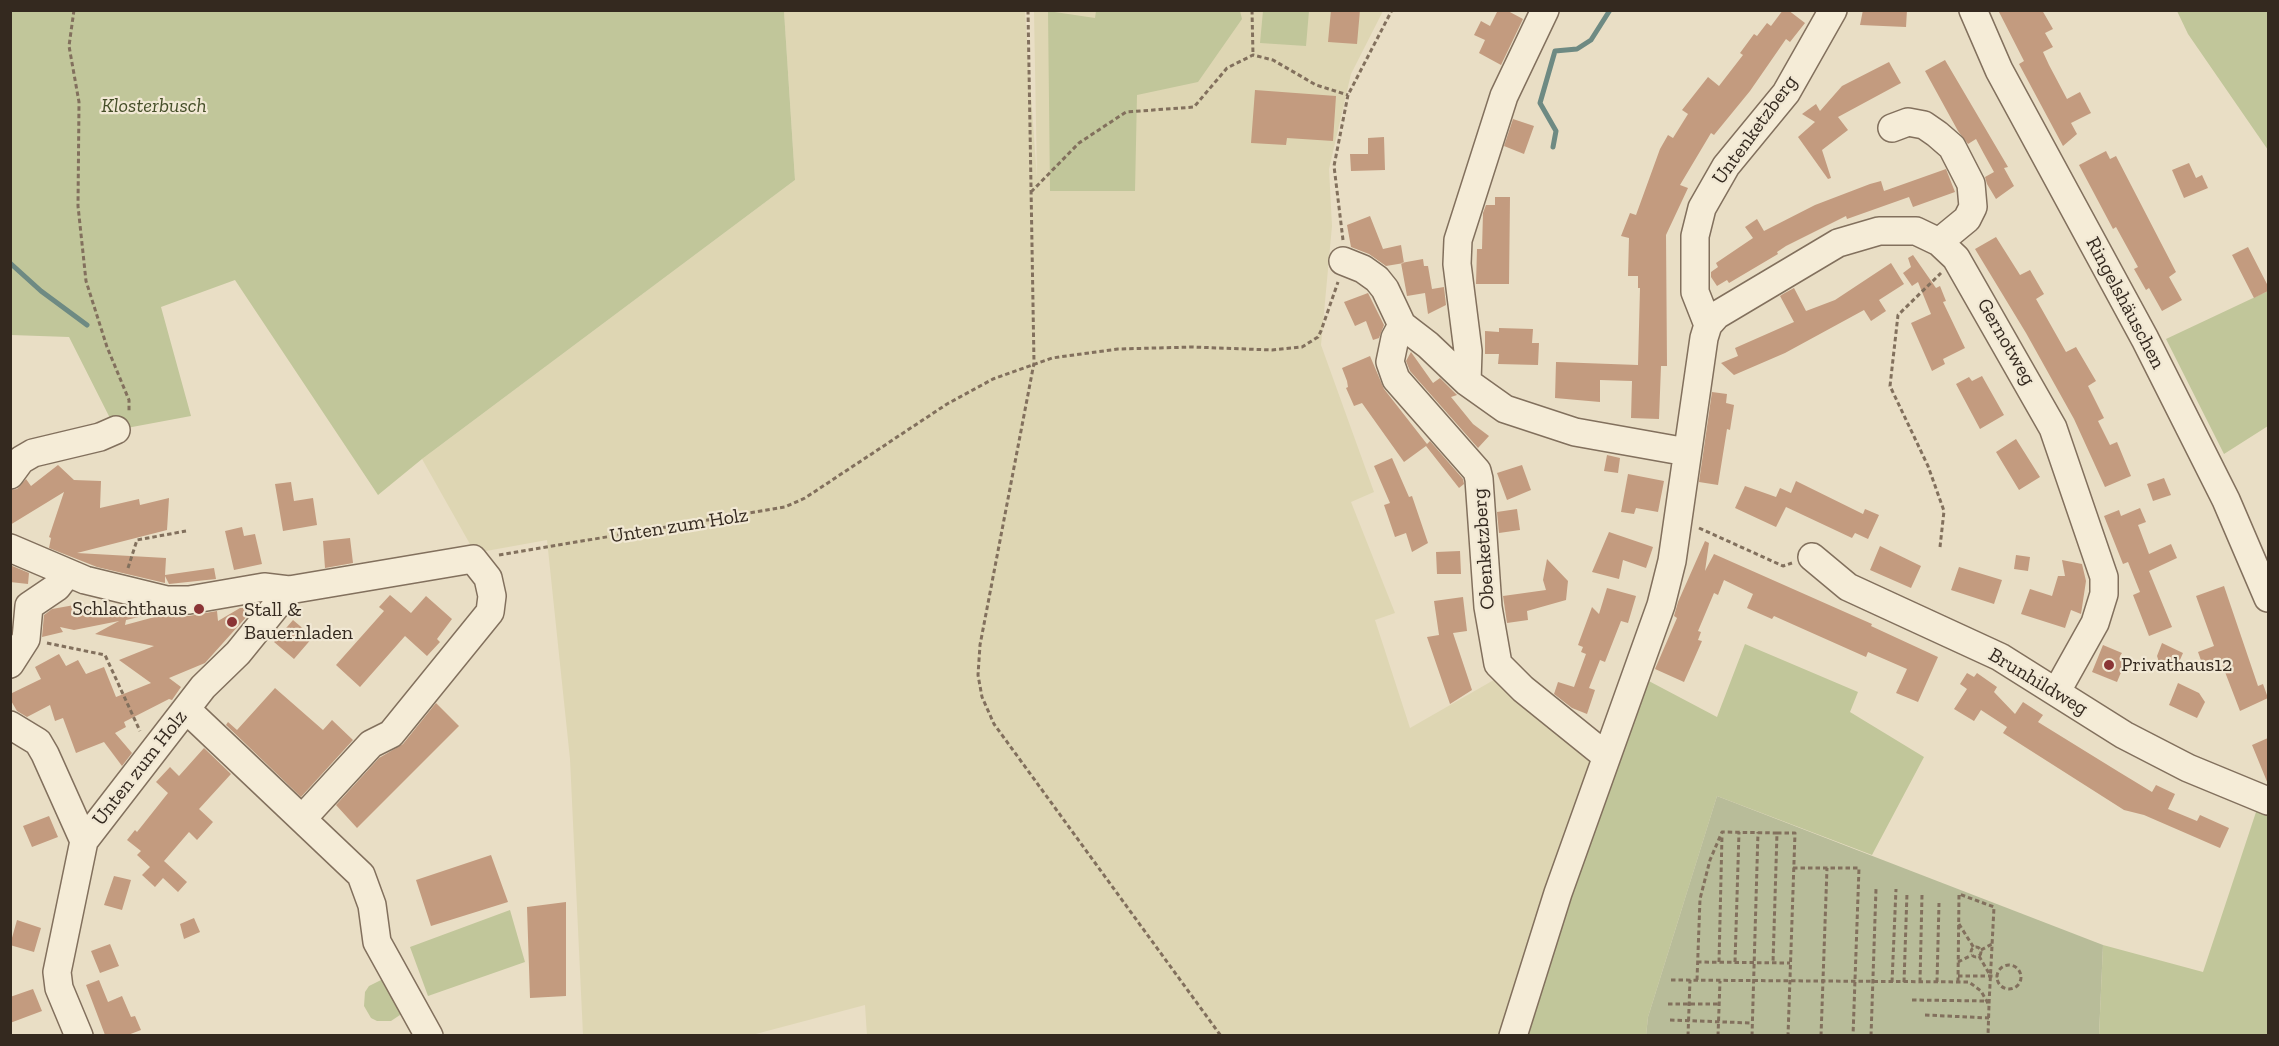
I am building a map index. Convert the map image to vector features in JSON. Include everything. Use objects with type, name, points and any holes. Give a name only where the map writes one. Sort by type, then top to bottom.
[{"type":"street","points":[[1467,382],[1468,351],[1457,264],[1458,240],[1504,96],[1545,10]]},
{"type":"street","name":"Untenketzberg","points":[[1708,325],[1695,292],[1695,236],[1702,208],[1726,166],[1786,93],[1833,10]]},
{"type":"street","name":"Ringelshäuschen","points":[[1973,10],[1999,70],[2145,339],[2226,500],[2268,598]]},
{"type":"street","points":[[1513,1035],[1548,923],[1661,605],[1672,561],[1708,325],[1726,309],[1826,250],[1856,237],[1896,229],[1916,231],[1948,250],[1973,207],[1971,184],[1952,147],[1924,125],[1908,122],[1892,128]]},
{"type":"street","name":"Gernotweg","points":[[1948,250],[2053,428],[2104,577],[2104,594],[2095,622],[2057,691]]},
{"type":"street","points":[[1342,261],[1377,279],[1385,289],[1402,325],[1467,382],[1505,409],[1528,418],[1586,434],[1687,452]]},
{"type":"street","name":"Obenketzberg","points":[[1402,325],[1391,351],[1390,362],[1395,379],[1477,471],[1486,592],[1495,658],[1523,689],[1606,756]]},
{"type":"street","points":[[10,476],[21,460],[33,453],[100,437],[116,430]]},
{"type":"street","points":[[10,548],[67,574],[122,590],[178,600],[264,587],[289,590],[473,559],[490,587],[490,612],[391,734],[371,744],[302,819]]},
{"type":"street","name":"Brunhildweg","points":[[1812,557],[1848,587],[2000,657],[2124,735],[2188,768],[2268,801]]},
{"type":"street","points":[[10,664],[26,639],[29,606],[57,587],[67,574]]},
{"type":"street","name":"Unten zum Holz","points":[[10,725],[38,742],[84,841],[203,687],[238,653],[289,590]]},
{"type":"street","points":[[186,709],[361,875],[372,905],[377,942],[429,1035]]},
{"type":"street","points":[[79,1035],[59,988],[57,972],[84,841]]},
{"type":"path","points":[[74,10],[69,46],[79,102],[78,206],[83,258],[97,318],[130,405],[128,416],[116,430]]},
{"type":"path","points":[[1028,10],[1034,363],[980,645],[978,675],[982,697],[994,724],[1221,1035]]},
{"type":"path","points":[[1252,10],[1253,55]]},
{"type":"path","points":[[1342,261],[1343,235],[1334,166],[1347,95],[1392,10]]},
{"type":"path","points":[[1031,192],[1079,143],[1126,112],[1194,107],[1227,68],[1253,55],[1273,60],[1316,85],[1347,95]]},
{"type":"path","points":[[1940,547],[1944,511],[1928,466],[1890,386],[1899,315],[1948,250]]},
{"type":"path","name":"Unten zum Holz","points":[[473,559],[785,507],[805,498],[947,404],[993,379],[1034,363],[1118,350],[1193,347],[1272,350],[1302,347],[1318,337],[1329,314],[1342,261]]},
{"type":"path","points":[[1678,519],[1783,566],[1812,557]]},
{"type":"path","points":[[122,590],[137,540],[186,531]]},
{"type":"path","points":[[26,639],[105,655],[151,754]]},
{"type":"path","points":[[1735,962],[1739,831]]},
{"type":"path","points":[[1722,832],[1795,833],[1788,1035]]},
{"type":"path","points":[[1697,980],[1700,899],[1710,860],[1722,832]]},
{"type":"path","points":[[1719,962],[1722,832]]},
{"type":"path","points":[[1752,1035],[1758,832]]},
{"type":"path","points":[[1773,963],[1778,833]]},
{"type":"path","points":[[1793,868],[1859,868],[1857,981],[1853,1035]]},
{"type":"path","points":[[1821,1035],[1825,981],[1827,868]]},
{"type":"path","points":[[1871,1035],[1876,888]]},
{"type":"path","points":[[1892,982],[1896,890]]},
{"type":"path","points":[[1904,982],[1907,893]]},
{"type":"path","points":[[1958,982],[1959,894],[1994,907],[1988,1035]]},
{"type":"path","points":[[1920,982],[1922,895]]},
{"type":"path","points":[[1937,982],[1939,903]]},
{"type":"path","points":[[1958,922],[1974,948],[1981,950]]},
{"type":"path","points":[[1991,977],[1979,956],[1981,950],[1992,944]]},
{"type":"path","points":[[1972,955],[1974,948]]},
{"type":"path","points":[[1958,962],[1972,955],[1979,956]]},
{"type":"path","points":[[1697,962],[1790,963]]},
{"type":"path","points":[[2007,965],[2019,969],[2021,977],[2019,984],[2009,989],[1999,984],[1998,976],[2001,969],[2007,965]]},
{"type":"path","points":[[1958,976],[1998,976]]},
{"type":"path","points":[[1969,977],[1969,982],[1989,1005]]},
{"type":"path","points":[[1671,980],[1969,982]]},
{"type":"path","points":[[1688,1035],[1690,980]]},
{"type":"path","points":[[1718,1035],[1720,981]]},
{"type":"path","points":[[1912,1000],[1987,1001]]},
{"type":"path","points":[[1668,1004],[1719,1004]]},
{"type":"path","points":[[1925,1015],[1989,1018]]},
{"type":"path","points":[[1670,1020],[1752,1023]]},
{"type":"shaded area","points":[[784,11],[1025,11],[1037,179],[1034,11],[1383,11],[1351,74],[1329,169],[1332,226],[1321,345],[1374,492],[1351,502],[1395,613],[1375,620],[1410,728],[1499,677],[1597,756],[1502,1035],[867,1036],[865,1005],[752,1035],[583,1035],[570,759],[547,540],[475,553],[422,459],[795,180]]},
{"type":"green space","name":"Klosterbusch","points":[[10,11],[784,11],[795,180],[422,459],[378,495],[235,280],[161,307],[191,416],[116,430],[69,337],[11,335]]},
{"type":"green space","points":[[1048,11],[1095,18],[1096,11],[1240,11],[1242,19],[1198,82],[1137,95],[1135,191],[1050,191]]},
{"type":"green space","points":[[1263,11],[1309,11],[1306,46],[1260,43]]},
{"type":"green space","points":[[2177,11],[2268,11],[2268,150],[2188,34]]},
{"type":"green space","points":[[2268,291],[2268,426],[2224,454],[2166,339]]},
{"type":"green space","points":[[1745,644],[1858,692],[1850,712],[1924,757],[1872,855],[1717,796],[1648,1017],[1646,1035],[1527,1036],[1611,767],[1645,679],[1717,717]]},
{"type":"green space","points":[[1717,796],[2103,945],[2099,1035],[1646,1035],[1648,1017]]},
{"type":"green space","points":[[2258,806],[2268,811],[2268,1035],[2099,1036],[2103,945],[2203,972]]},
{"type":"green space","points":[[510,910],[525,962],[428,996],[410,947]]},
{"type":"green space","points":[[381,980],[388,980],[403,1013],[391,1021],[377,1021],[371,1018],[364,1006],[365,992],[369,986]]},
{"type":"building","points":[[1331,10],[1360,10],[1357,44],[1328,42]]},
{"type":"building","points":[[1498,10],[1506,10],[1523,19],[1501,65],[1479,53],[1485,40],[1474,35],[1481,21],[1490,26]]},
{"type":"building","points":[[1783,10],[1788,10],[1805,23],[1790,42],[1786,39],[1750,91],[1714,135],[1711,133],[1680,185],[1688,188],[1666,235],[1667,366],[1661,366],[1659,419],[1631,418],[1632,381],[1600,380],[1600,402],[1555,398],[1556,362],[1638,365],[1640,288],[1638,288],[1638,276],[1628,276],[1629,238],[1621,236],[1630,213],[1636,215],[1660,149],[1668,135],[1673,138],[1688,114],[1682,110],[1708,77],[1719,86],[1743,55],[1740,53],[1754,34],[1757,36],[1767,23],[1771,26]]},
{"type":"building","points":[[1863,10],[1907,10],[1906,27],[1860,25]]},
{"type":"building","points":[[1998,10],[2042,10],[2053,29],[2045,33],[2053,47],[2043,52],[2067,99],[2080,92],[2091,113],[2071,123],[2077,134],[2063,146],[2019,64],[2024,61]]},
{"type":"building","points":[[1945,60],[2008,167],[2004,168],[2014,186],[1996,199],[1985,177],[1994,172],[1976,139],[1968,144],[1958,131],[1925,71]]},
{"type":"building","points":[[1889,62],[1901,83],[1838,117],[1848,130],[1822,150],[1831,178],[1828,179],[1798,137],[1815,122],[1802,114],[1816,104],[1820,111],[1842,86]]},
{"type":"building","points":[[1255,90],[1336,96],[1333,141],[1287,138],[1286,145],[1251,143]]},
{"type":"building","points":[[1513,119],[1534,126],[1524,154],[1504,146]]},
{"type":"building","points":[[1384,137],[1385,170],[1351,171],[1350,154],[1368,154],[1368,138]]},
{"type":"building","points":[[2106,151],[2110,159],[2116,156],[2176,272],[2169,277],[2182,300],[2162,311],[2149,288],[2146,290],[2134,269],[2138,267],[2116,227],[2113,229],[2079,165]]},
{"type":"building","points":[[2189,163],[2196,178],[2202,175],[2208,188],[2184,198],[2172,170]]},
{"type":"building","points":[[1946,169],[1955,192],[1913,207],[1909,197],[1847,219],[1846,216],[1786,246],[1777,252],[1778,254],[1729,283],[1727,280],[1717,286],[1711,277],[1711,272],[1718,267],[1716,263],[1753,238],[1745,227],[1757,219],[1764,231],[1815,205],[1870,184],[1881,181],[1884,191]]},
{"type":"building","points":[[1495,197],[1510,197],[1509,284],[1476,284],[1477,249],[1482,249],[1483,213],[1486,205],[1495,205]]},
{"type":"building","points":[[1370,216],[1383,249],[1401,245],[1404,263],[1386,266],[1369,254],[1351,247],[1347,225]]},
{"type":"building","points":[[1996,237],[2020,275],[2030,270],[2044,294],[2036,299],[2066,352],[2076,347],[2096,381],[2088,386],[2104,418],[2098,421],[2110,445],[2117,442],[2131,476],[2105,487],[2074,419],[1975,249]]},
{"type":"building","points":[[2248,247],[2268,286],[2268,291],[2254,298],[2232,255]]},
{"type":"building","points":[[1913,255],[1936,288],[1940,286],[1946,301],[1943,302],[1965,348],[1943,359],[1945,364],[1932,371],[1911,323],[1931,314],[1918,282],[1912,286],[1903,273],[1911,267],[1908,258]]},
{"type":"building","points":[[1423,259],[1424,266],[1428,266],[1432,289],[1444,287],[1446,305],[1428,314],[1425,293],[1407,296],[1401,263]]},
{"type":"building","points":[[1891,263],[1904,284],[1879,300],[1886,311],[1871,321],[1864,310],[1785,353],[1734,375],[1721,363],[1738,356],[1735,348],[1794,322],[1780,296],[1783,294],[1794,288],[1806,311],[1835,300]]},
{"type":"building","points":[[1368,293],[1384,325],[1379,338],[1373,340],[1366,321],[1355,326],[1344,302]]},
{"type":"building","points":[[1499,328],[1533,329],[1532,343],[1539,343],[1538,365],[1498,364],[1499,354],[1485,354],[1485,331],[1499,332]]},
{"type":"building","points":[[1411,352],[1433,383],[1440,378],[1457,395],[1451,397],[1473,424],[1489,436],[1478,448],[1410,371],[1406,361]]},
{"type":"building","points":[[1370,356],[1384,389],[1427,444],[1430,441],[1463,479],[1464,484],[1459,488],[1426,446],[1404,462],[1362,403],[1354,406],[1346,388],[1348,387],[1347,381],[1342,368]]},
{"type":"building","points":[[1982,376],[2004,415],[1980,429],[1956,384],[1969,377],[1972,381]]},
{"type":"building","points":[[1712,392],[1727,394],[1726,403],[1734,405],[1730,430],[1727,429],[1718,485],[1699,482]]},
{"type":"building","points":[[2016,439],[2040,477],[2019,490],[1996,452]]},
{"type":"building","points":[[1607,455],[1620,458],[1618,473],[1604,471]]},
{"type":"building","points":[[1392,458],[1409,497],[1412,496],[1428,543],[1412,552],[1406,533],[1395,537],[1384,505],[1390,503],[1374,466]]},
{"type":"building","points":[[58,465],[74,480],[101,481],[100,508],[139,499],[140,505],[169,498],[167,530],[77,553],[166,558],[165,575],[214,568],[216,579],[169,584],[165,576],[165,583],[97,567],[49,548],[51,538],[49,537],[64,492],[10,525],[10,490],[17,489],[26,479],[31,486]]},
{"type":"building","points":[[1522,465],[1531,490],[1507,500],[1497,473]]},
{"type":"building","points":[[1628,474],[1664,481],[1658,512],[1636,508],[1634,514],[1621,512]]},
{"type":"building","points":[[2164,478],[2171,495],[2153,501],[2147,484]]},
{"type":"building","points":[[1796,481],[1863,514],[1865,509],[1879,515],[1868,539],[1855,533],[1852,538],[1786,507],[1776,527],[1735,508],[1745,486],[1776,497],[1780,488],[1791,493]]},
{"type":"building","points":[[291,482],[294,501],[313,498],[317,525],[283,531],[275,484]]},
{"type":"building","points":[[2140,508],[2146,522],[2138,525],[2149,554],[2171,544],[2177,558],[2149,571],[2172,627],[2149,636],[2133,595],[2140,592],[2128,562],[2123,564],[2104,516],[2119,510],[2121,516]]},
{"type":"building","points":[[1517,509],[1520,530],[1499,533],[1497,512]]},
{"type":"building","points":[[242,527],[244,536],[255,534],[262,564],[234,570],[225,531]]},
{"type":"building","points":[[1609,532],[1653,547],[1646,568],[1623,560],[1619,579],[1592,572]]},
{"type":"building","points":[[350,538],[353,563],[325,568],[323,541]]},
{"type":"building","points":[[1705,541],[1709,543],[1705,571],[1714,554],[1872,624],[1871,626],[1938,657],[1918,702],[1896,693],[1907,669],[1868,652],[1866,657],[1774,616],[1772,619],[1747,608],[1753,594],[1724,580],[1718,595],[1714,593],[1698,631],[1701,632],[1698,640],[1702,641],[1684,682],[1655,669],[1677,618],[1674,616],[1678,602]]},
{"type":"building","points":[[1880,546],[1921,566],[1911,588],[1870,570]]},
{"type":"building","points":[[1460,551],[1461,574],[1437,574],[1436,552]]},
{"type":"building","points":[[2016,555],[2030,557],[2028,571],[2014,569]]},
{"type":"building","points":[[1547,559],[1568,581],[1566,600],[1527,611],[1528,620],[1507,623],[1503,596],[1546,590],[1543,580]]},
{"type":"building","points":[[2062,560],[2082,564],[2086,581],[2081,614],[2071,610],[2065,628],[2021,614],[2030,589],[2052,596],[2058,576],[2065,576]]},
{"type":"building","points":[[10,565],[29,573],[28,584],[10,582]]},
{"type":"building","points":[[1959,567],[2002,580],[1994,604],[1951,590]]},
{"type":"building","points":[[2224,586],[2258,686],[2263,684],[2268,698],[2240,711],[2220,659],[2203,666],[2198,652],[2214,646],[2196,596]]},
{"type":"building","points":[[1607,588],[1636,596],[1628,623],[1621,621],[1605,662],[1600,660],[1589,688],[1595,690],[1587,714],[1572,708],[1554,694],[1558,682],[1574,687],[1586,654],[1581,652],[1583,647],[1578,645],[1592,607],[1599,614]]},
{"type":"building","points":[[390,595],[411,613],[426,596],[452,619],[437,639],[440,642],[427,656],[405,636],[360,687],[336,665],[384,611],[379,607]]},
{"type":"building","points":[[1463,597],[1467,631],[1453,633],[1472,690],[1450,704],[1427,637],[1439,635],[1434,601]]},
{"type":"building","points":[[80,604],[143,616],[126,620],[125,625],[162,615],[189,616],[217,611],[218,621],[240,608],[246,608],[249,614],[205,663],[169,678],[181,687],[172,700],[169,699],[124,722],[126,727],[115,733],[132,753],[122,766],[104,742],[76,753],[63,718],[55,721],[50,705],[27,717],[17,711],[10,699],[10,694],[41,679],[35,667],[59,654],[66,666],[78,660],[86,674],[104,667],[116,697],[151,683],[119,660],[154,646],[95,634],[119,621],[74,630],[60,627],[63,632],[42,637],[44,615],[52,609]]},
{"type":"building","points":[[293,620],[313,637],[294,659],[274,642]]},
{"type":"building","points":[[2162,643],[2183,653],[2176,669],[2159,662],[2157,656]]},
{"type":"building","name":"Privathaus12","points":[[2103,645],[2122,653],[2120,656],[2127,658],[2117,682],[2092,672]]},
{"type":"building","points":[[1967,673],[1974,677],[1977,673],[1997,687],[1994,692],[2015,714],[2023,702],[2043,715],[2038,722],[2152,792],[2156,785],[2175,794],[2168,809],[2197,821],[2200,815],[2229,828],[2220,848],[2144,815],[2124,810],[2003,733],[2007,727],[1981,710],[1974,721],[1954,709],[1967,689],[1960,684]]},
{"type":"building","points":[[2178,683],[2199,693],[2205,702],[2197,718],[2169,705]]},
{"type":"building","points":[[275,688],[323,730],[332,720],[353,740],[301,797],[226,725],[228,722],[237,730]]},
{"type":"building","points":[[436,703],[459,726],[357,828],[336,805],[379,758],[403,744]]},
{"type":"building","points":[[2268,738],[2268,784],[2252,745]]},
{"type":"building","points":[[204,748],[231,774],[199,809],[213,822],[197,840],[189,832],[164,861],[187,882],[178,892],[163,878],[155,887],[142,875],[150,867],[137,855],[141,851],[127,840],[135,830],[137,832],[168,793],[156,782],[170,767],[179,776]]},
{"type":"building","points":[[49,816],[58,837],[32,847],[23,826]]},
{"type":"building","points":[[491,855],[508,902],[431,926],[416,880]]},
{"type":"building","points":[[114,876],[131,880],[122,910],[104,905]]},
{"type":"building","points":[[566,902],[566,996],[530,998],[527,907]]},
{"type":"building","points":[[194,918],[200,932],[184,939],[180,924]]},
{"type":"building","points":[[17,920],[41,928],[34,952],[10,945]]},
{"type":"building","points":[[110,944],[119,966],[100,973],[91,951]]},
{"type":"building","points":[[99,980],[108,1002],[122,996],[131,1017],[135,1016],[141,1030],[128,1035],[105,1035],[86,985]]},
{"type":"building","points":[[33,989],[42,1011],[10,1023],[10,997]]},
{"type":"waterway","points":[[1553,147],[1556,131],[1540,103],[1555,51],[1577,49],[1591,40],[1610,10]]},
{"type":"waterway","points":[[10,263],[41,291],[87,325]]},
{"type":"place","name":"Schlachthaus","points":[[199,609]]},
{"type":"place","name":"Stall & Bauernladen","points":[[232,622]]},
{"type":"place","name":"Privathaus12","points":[[2109,665]]}]
